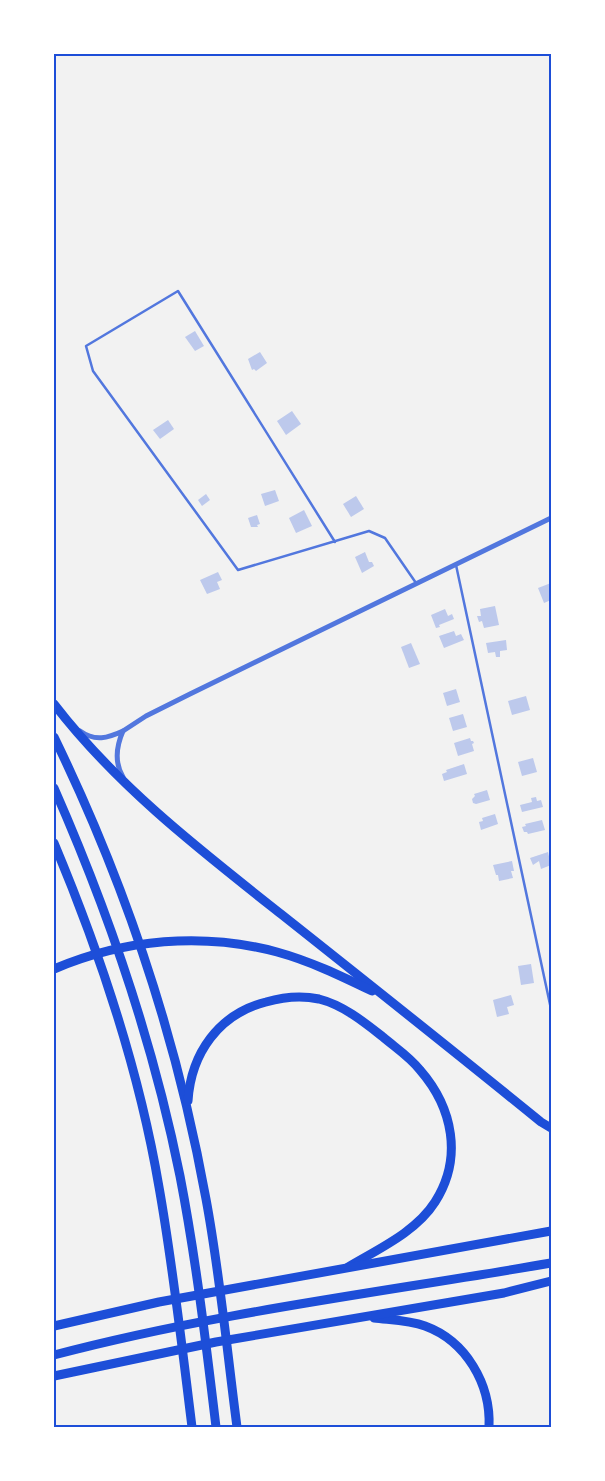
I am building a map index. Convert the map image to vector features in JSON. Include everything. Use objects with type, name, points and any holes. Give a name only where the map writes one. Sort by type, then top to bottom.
[{"type":"highway","points":[[54,704],[93,751],[171,825],[551,1128]]},
{"type":"highway","points":[[54,737],[102,845],[132,924],[160,1011],[187,1112],[215,1253],[237,1427]]},
{"type":"highway","points":[[54,788],[113,935],[157,1080],[190,1229],[204,1322],[216,1427]]},
{"type":"highway","points":[[54,842],[82,912],[109,992],[133,1072],[151,1145],[163,1212],[192,1427]]},
{"type":"highway","points":[[54,969],[107,951],[156,942],[218,942],[245,945],[277,952],[308,962],[386,997]]},
{"type":"highway","points":[[187,1112],[189,1086],[194,1066],[212,1036],[235,1014],[274,999],[302,997],[335,1005],[369,1026],[419,1068],[433,1086],[446,1114],[451,1131],[452,1157],[448,1173],[435,1203],[423,1216],[396,1238],[348,1267]]},
{"type":"highway","points":[[54,1326],[105,1313],[273,1280],[551,1231]]},
{"type":"highway","points":[[54,1355],[109,1341],[278,1308],[551,1262]]},
{"type":"highway","points":[[54,1376],[282,1330],[504,1293],[551,1281]]},
{"type":"highway","points":[[361,1316],[424,1325],[454,1343],[468,1358],[483,1383],[488,1398],[489,1427]]},
{"type":"street","points":[[65,719],[85,734],[96,739],[109,738],[123,732],[146,716],[190,694],[551,518]]},
{"type":"street","points":[[123,732],[116,745],[117,759],[120,772],[130,788]]},
{"type":"lane","points":[[335,542],[178,290],[86,346],[93,371],[238,570],[335,542],[369,532],[384,538],[417,584]]},
{"type":"lane","points":[[456,565],[551,1008]]},
{"type":"building","points":[[195,331],[204,346],[195,351],[185,337]]},
{"type":"building","points":[[260,352],[267,363],[256,371],[252,370],[248,359]]},
{"type":"building","points":[[292,411],[301,424],[286,435],[277,421]]},
{"type":"building","points":[[168,420],[174,429],[160,439],[153,430]]},
{"type":"building","points":[[275,490],[279,501],[265,506],[261,494]]},
{"type":"building","points":[[206,494],[210,500],[202,506],[198,500]]},
{"type":"building","points":[[356,496],[364,509],[351,517],[343,504]]},
{"type":"building","points":[[304,510],[312,526],[296,533],[289,518]]},
{"type":"building","points":[[257,515],[260,524],[257,525],[258,527],[251,527],[248,518]]},
{"type":"building","points":[[365,552],[369,562],[372,562],[374,566],[362,573],[355,557]]},
{"type":"building","points":[[218,572],[222,580],[217,582],[220,589],[207,594],[200,580]]},
{"type":"building","points":[[551,583],[551,600],[544,603],[538,588]]},
{"type":"building","points":[[495,606],[499,625],[484,628],[482,621],[479,622],[477,616],[481,616],[480,609]]},
{"type":"building","points":[[445,609],[448,616],[452,614],[454,619],[436,628],[431,615]]},
{"type":"building","points":[[454,631],[456,636],[461,634],[464,640],[444,648],[439,636]]},
{"type":"building","points":[[506,640],[507,650],[500,651],[500,657],[496,657],[495,652],[488,653],[486,643]]},
{"type":"building","points":[[411,643],[420,664],[409,668],[401,647]]},
{"type":"building","points":[[456,689],[460,702],[447,706],[443,693]]},
{"type":"building","points":[[526,696],[530,710],[512,715],[508,701]]},
{"type":"building","points":[[463,714],[467,727],[453,731],[449,718]]},
{"type":"building","points":[[470,738],[474,743],[472,744],[474,751],[458,756],[454,743]]},
{"type":"building","points":[[533,758],[537,772],[522,776],[518,762]]},
{"type":"building","points":[[464,764],[467,774],[444,781],[442,774],[447,772],[446,770]]},
{"type":"building","points":[[487,790],[490,800],[476,804],[473,803],[474,794]]},
{"type":"building","points":[[536,797],[537,801],[541,800],[543,807],[522,812],[520,805],[532,802],[531,798]]},
{"type":"building","points":[[495,814],[498,824],[481,830],[479,822],[483,821],[482,818]]},
{"type":"building","points":[[542,820],[545,830],[528,834],[524,832],[522,827],[526,826],[525,824]]},
{"type":"building","points":[[548,852],[551,865],[541,869],[539,861],[533,865],[530,858]]},
{"type":"building","points":[[512,861],[514,871],[511,871],[513,878],[499,881],[493,865]]},
{"type":"building","points":[[531,964],[534,983],[521,985],[518,966]]},
{"type":"building","points":[[511,995],[514,1005],[507,1007],[509,1014],[497,1017],[493,1000]]}]
